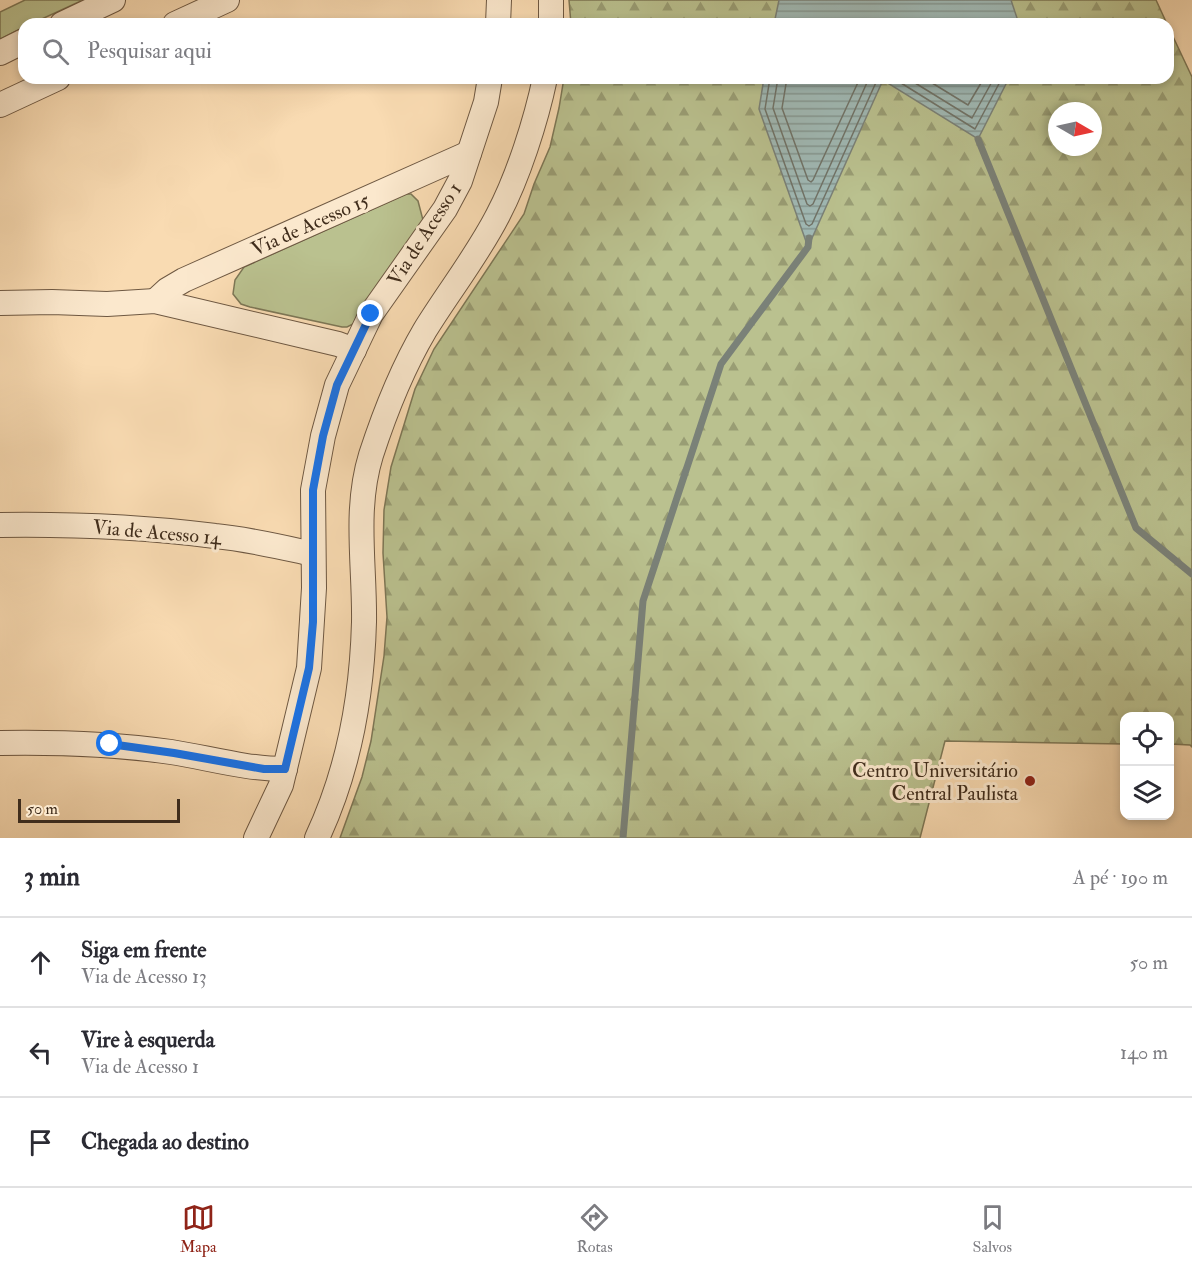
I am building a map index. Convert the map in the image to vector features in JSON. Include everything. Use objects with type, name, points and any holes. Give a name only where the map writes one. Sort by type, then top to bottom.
[{"type":"street","points":[[75,18],[113,0]]},
{"type":"street","points":[[188,18],[228,0]]},
{"type":"street","points":[[498,18],[499,0]]},
{"type":"street","points":[[551,0],[551,18]]},
{"type":"street","points":[[0,53],[18,44]]},
{"type":"street","points":[[0,105],[45,84]]},
{"type":"street","name":"Via de Acesso 1","points":[[256,838],[273,805],[285,769],[309,668],[313,622],[313,490],[323,436],[337,385],[371,314],[445,209],[460,181],[486,102],[489,84]]},
{"type":"street","points":[[317,838],[340,780],[352,737],[359,692],[364,623],[360,546],[362,502],[370,458],[403,371],[426,329],[477,253],[508,195],[539,106],[544,84]]},
{"type":"street","name":"Via de Acesso 15","points":[[155,301],[167,290],[184,280],[469,153]]},
{"type":"street","points":[[0,303],[107,304],[155,301],[338,344],[354,350]]},
{"type":"street","name":"Via de Acesso 14","points":[[0,525],[50,524],[134,528],[217,536],[314,554]]},
{"type":"street","points":[[0,743],[110,744],[264,769],[285,769]]},
{"type":"green space","points":[[25,0],[83,0],[44,18],[18,18],[18,30],[0,39],[0,12]]},
{"type":"green space","points":[[569,0],[1156,0],[1164,18],[570,18]]},
{"type":"green space","points":[[1174,39],[1192,77],[1192,747],[1174,744],[1174,712],[1120,712],[1120,744],[945,741],[920,838],[340,838],[362,777],[371,741],[384,656],[387,617],[383,553],[384,510],[391,467],[415,389],[434,349],[524,214],[550,147],[563,84],[1174,84]]},
{"type":"green space","points":[[406,194],[411,194],[418,201],[423,220],[357,322],[342,327],[250,307],[241,304],[233,294],[235,280],[244,267]]},
{"type":"water","points":[[779,0],[1011,0],[1017,18],[775,18]]},
{"type":"water","points":[[763,84],[881,84],[808,247],[759,109]]},
{"type":"water","points":[[889,84],[1006,84],[978,139]]},
{"type":"waterway","points":[[978,139],[1136,528],[1192,574]]},
{"type":"waterway","points":[[623,838],[643,601],[721,364],[808,247],[809,238]]},
{"type":"place","name":"Centro Universitário Central Paulista","points":[[1030,781]]},
{"type":"route","points":[[110,744],[264,769],[285,769],[309,668],[314,588],[313,490],[323,436],[337,385],[371,314]]}]
